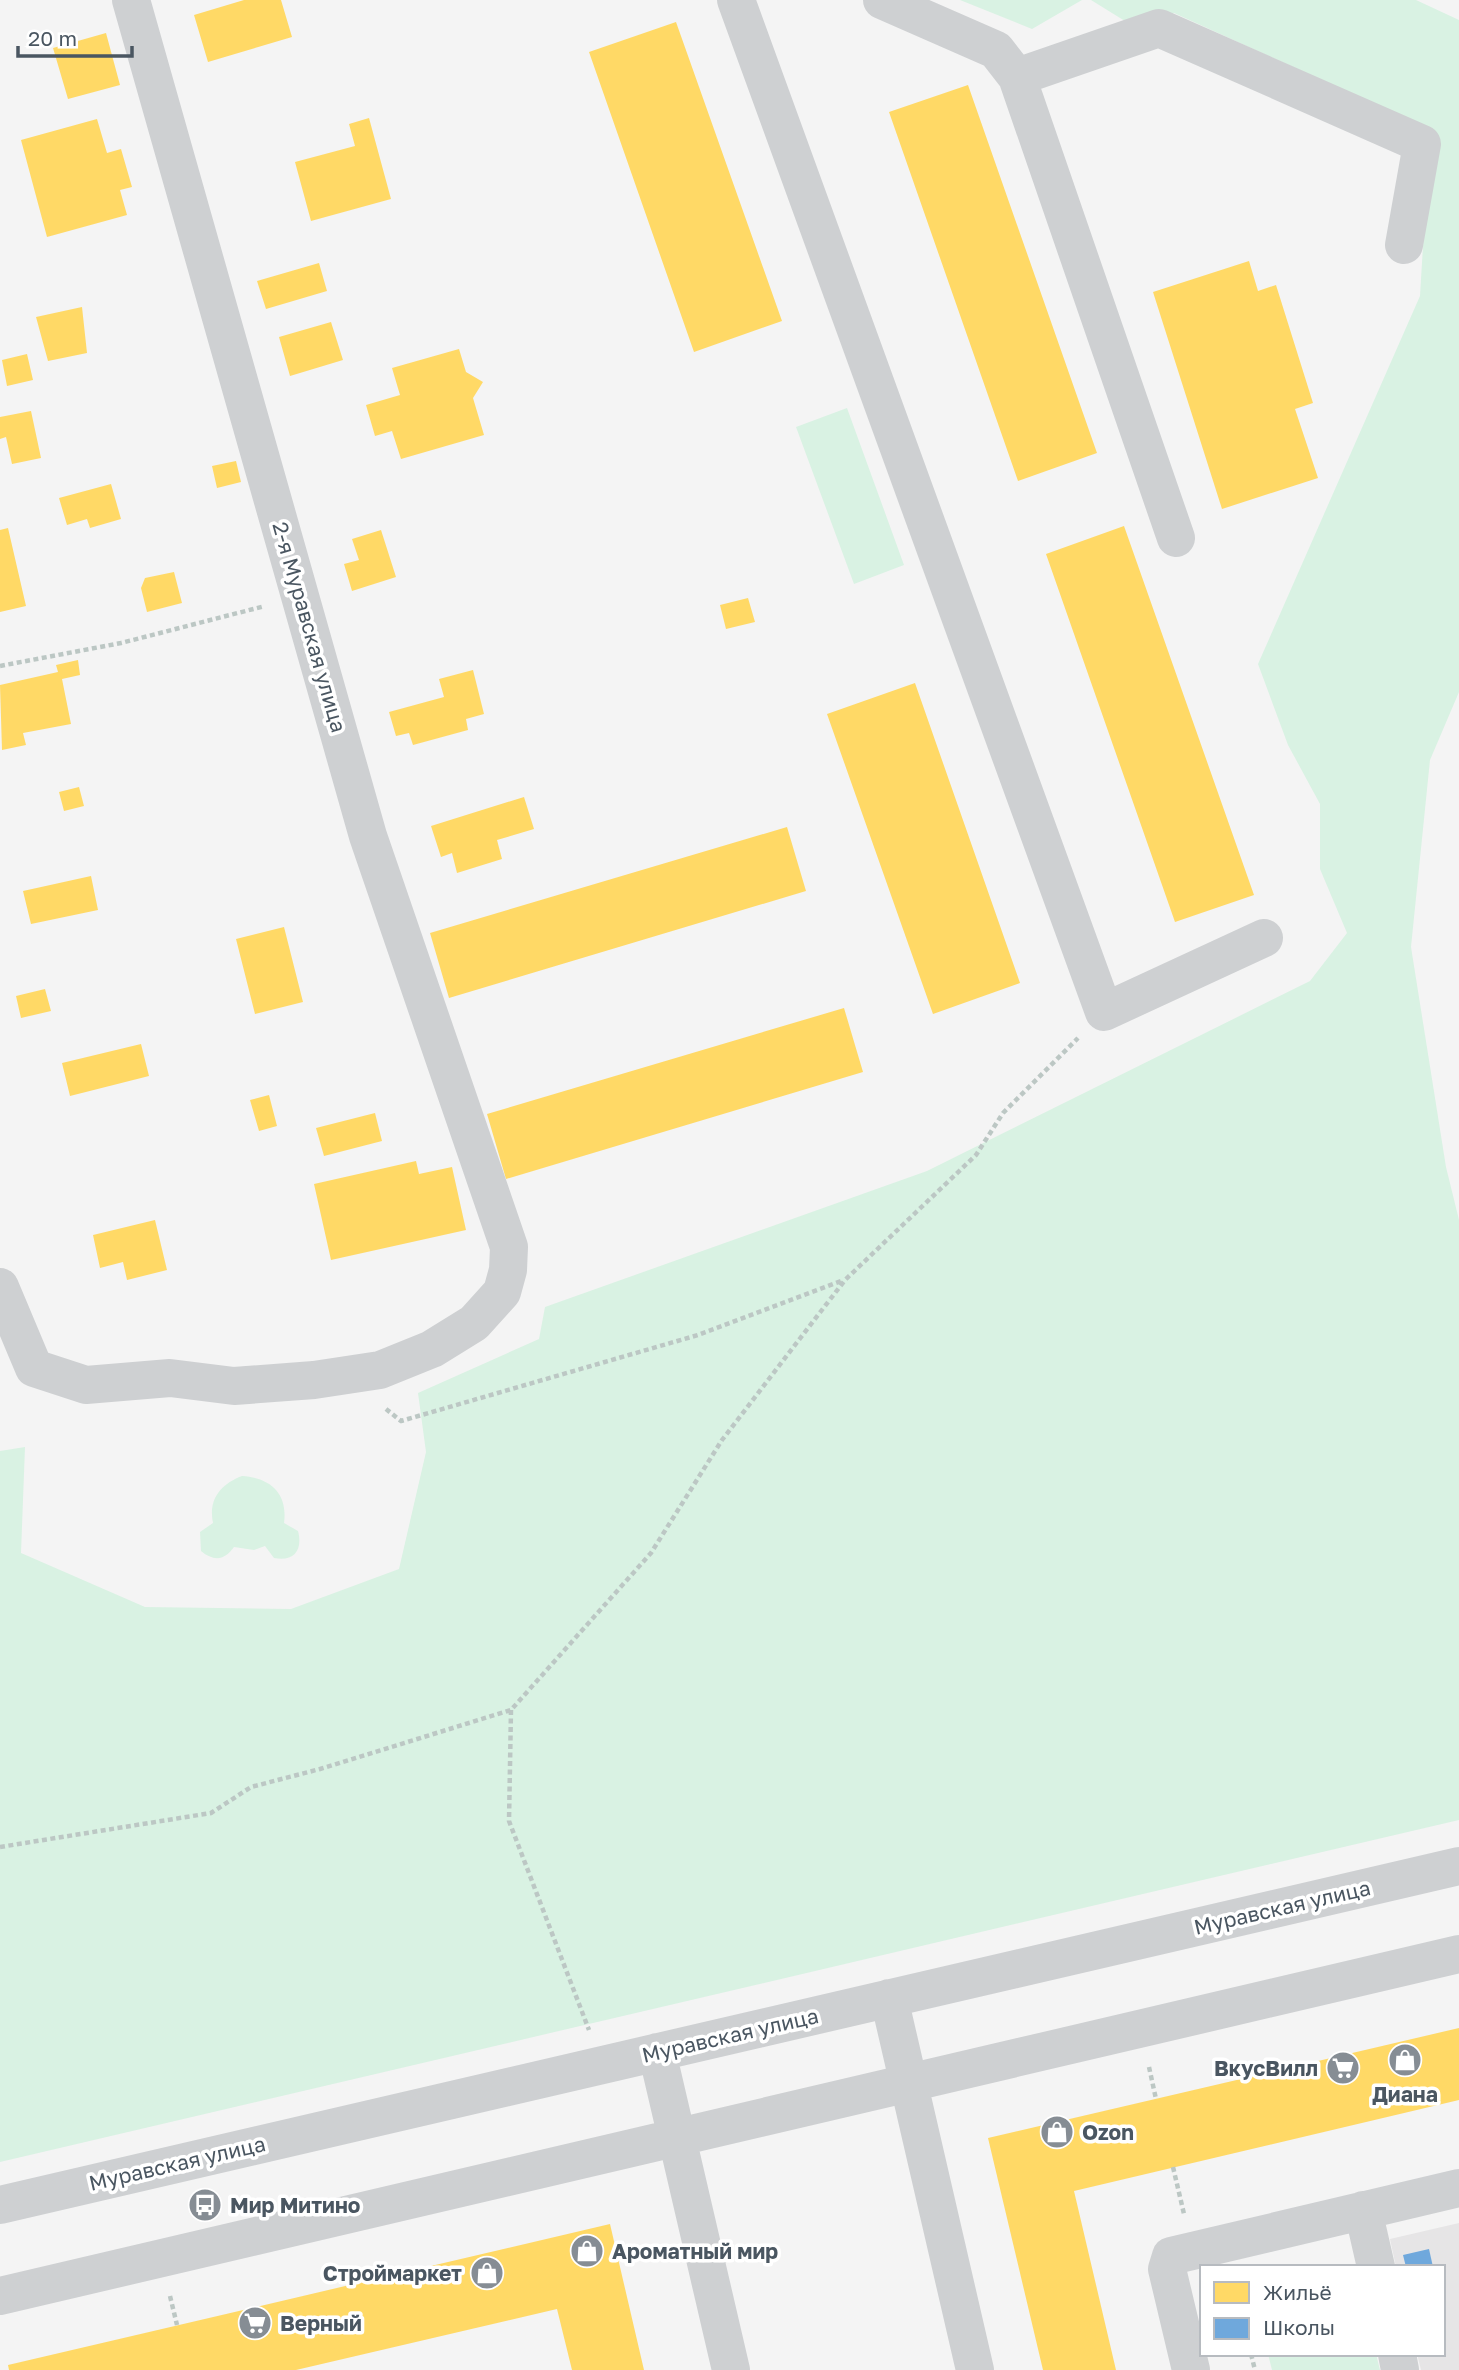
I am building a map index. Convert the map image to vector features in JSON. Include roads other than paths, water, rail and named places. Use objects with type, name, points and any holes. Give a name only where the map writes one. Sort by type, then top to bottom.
[{"type":"street","name":"2-я Муравская улица","points":[[0,1287],[34,1368],[86,1385],[170,1378],[234,1386],[344,1376],[380,1370],[412,1358],[474,1323],[502,1292],[508,1270],[509,1247],[368,836],[131,0]]},
{"type":"street","points":[[736,0],[1104,1012],[1264,938]]},
{"type":"street","points":[[882,0],[996,50],[1017,77],[1176,538]]},
{"type":"street","points":[[1017,77],[1158,28],[1171,33],[1422,144],[1404,245]]},
{"type":"street","name":"Муравская улица","points":[[0,2204],[1459,1866]]},
{"type":"street","points":[[0,2296],[1459,1954]]},
{"type":"street","points":[[889,1998],[975,2370]]},
{"type":"street","points":[[657,2052],[731,2370]]},
{"type":"street","points":[[1191,2370],[1167,2264],[1176,2254],[1459,2188]]},
{"type":"street","points":[[1363,2210],[1376,2265]]},
{"type":"place","name":"Диана","points":[[1405,2060]]},
{"type":"place","name":"ВкусВилл","points":[[1343,2068]]},
{"type":"place","name":"Ozon","points":[[1057,2132]]},
{"type":"place","name":"Мир Митино","points":[[205,2205]]},
{"type":"place","name":"Ароматный мир","points":[[587,2251]]},
{"type":"place","name":"Строймаркет","points":[[487,2273]]},
{"type":"place","name":"Верный","points":[[255,2323]]}]
